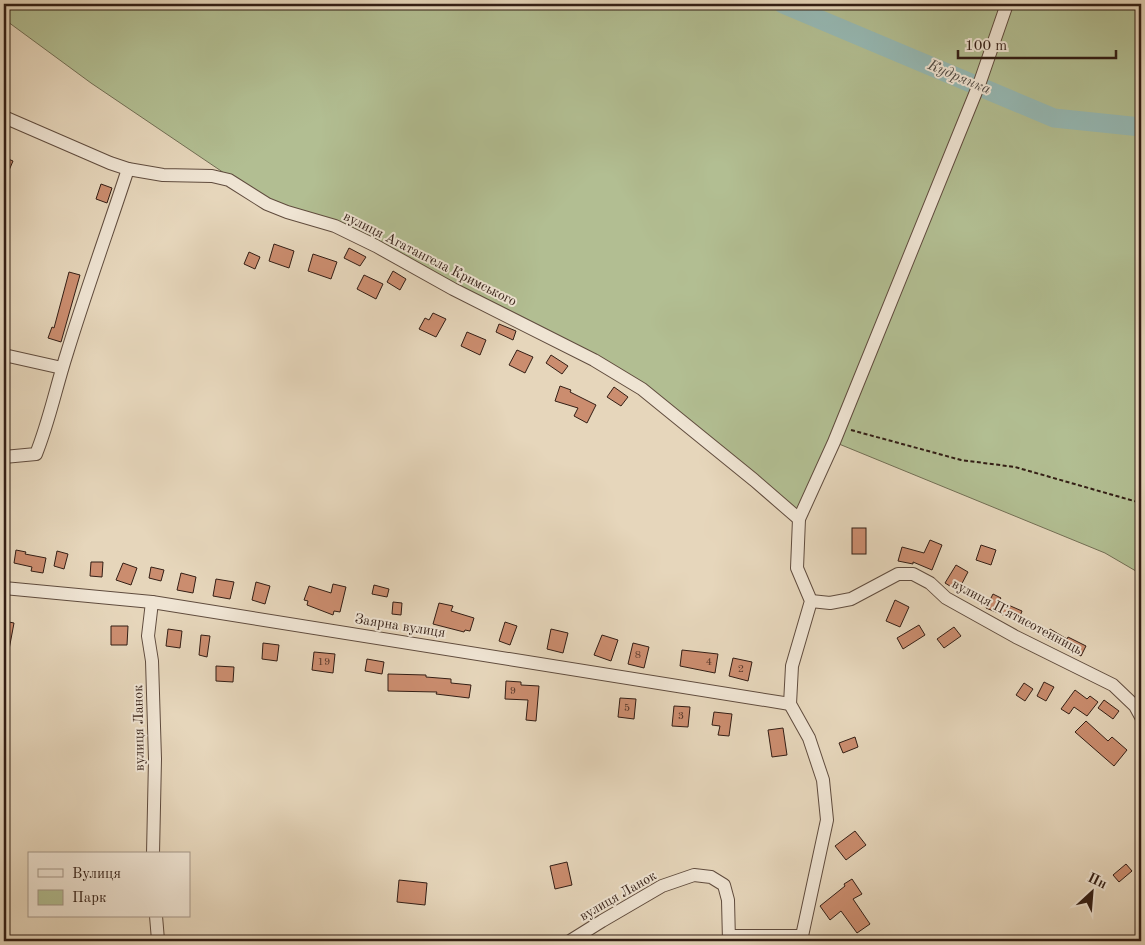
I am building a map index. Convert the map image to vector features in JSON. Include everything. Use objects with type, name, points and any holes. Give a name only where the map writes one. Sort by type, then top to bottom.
[{"type":"street","points":[[729,939],[804,939],[827,820],[823,780],[809,738],[790,704],[792,666],[811,601],[797,568],[799,519],[840,427],[986,68],[1007,4]]},
{"type":"street","name":"вулиця Агатангела Кримського","points":[[5,122],[128,169],[162,175],[212,176],[229,180],[267,204],[335,226],[376,246],[453,290],[594,360],[642,389],[799,519]]},
{"type":"street","points":[[4,457],[36,454],[89,282],[128,169]]},
{"type":"street","points":[[4,355],[62,368]]},
{"type":"street","name":"вулиця Пʼятисотенниць","points":[[811,601],[830,603],[850,599],[898,574],[913,574],[930,583],[946,598],[1113,685],[1135,706],[1141,717]]},
{"type":"street","name":"Заярна вулиця","points":[[4,588],[152,602],[790,704]]},
{"type":"street","name":"вулиця Ланок","points":[[152,602],[148,636],[152,661],[155,759],[153,852]]},
{"type":"street","name":"вулиця Ланок","points":[[570,941],[662,886],[694,875],[711,877],[724,885],[728,900],[729,939]]},
{"type":"street","points":[[156,918],[158,940],[160,941]]},
{"type":"path","points":[[840,427],[961,460],[1015,467],[1141,503]]},
{"type":"green space","points":[[4,4],[1001,4],[980,66],[836,426],[797,512],[596,357],[288,209],[230,177],[91,83],[4,19]]},
{"type":"green space","points":[[1012,4],[1141,4],[1141,574],[1105,553],[839,444]]},
{"type":"building","points":[[6,158],[13,161],[4,182],[4,163]]},
{"type":"building","points":[[101,184],[112,188],[107,203],[96,199]]},
{"type":"building","points":[[274,244],[294,251],[289,268],[269,261]]},
{"type":"building","points":[[349,248],[366,257],[360,266],[344,258]]},
{"type":"building","points":[[249,252],[260,257],[255,269],[244,264]]},
{"type":"building","points":[[313,254],[337,262],[331,279],[308,271]]},
{"type":"building","points":[[393,271],[406,279],[400,290],[387,282]]},
{"type":"building","points":[[69,272],[80,275],[61,342],[48,338],[52,327],[54,328]]},
{"type":"building","points":[[364,275],[383,284],[376,299],[357,289]]},
{"type":"building","points":[[433,313],[446,319],[436,337],[419,329],[425,318],[429,320]]},
{"type":"building","points":[[499,324],[516,331],[513,340],[496,332]]},
{"type":"building","points":[[467,332],[486,340],[480,355],[461,346]]},
{"type":"building","points":[[517,350],[533,357],[525,373],[509,365]]},
{"type":"building","points":[[551,355],[568,366],[562,374],[546,363]]},
{"type":"building","points":[[560,386],[571,390],[570,392],[596,405],[587,423],[574,416],[578,408],[555,401]]},
{"type":"building","points":[[614,387],[628,397],[621,406],[607,397]]},
{"type":"building","points":[[852,528],[866,528],[866,554],[852,554]]},
{"type":"building","points":[[930,540],[942,545],[932,570],[913,562],[913,564],[898,561],[902,547],[924,553]]},
{"type":"building","points":[[981,545],[996,550],[991,565],[976,560]]},
{"type":"building","points":[[16,550],[26,552],[25,554],[46,558],[43,573],[31,571],[32,567],[14,563]]},
{"type":"building","points":[[57,551],[68,554],[64,569],[54,566]]},
{"type":"building","points":[[91,562],[103,562],[102,577],[90,576]]},
{"type":"building","points":[[123,563],[137,568],[131,585],[116,580]]},
{"type":"building","points":[[956,565],[968,572],[958,591],[945,583]]},
{"type":"building","points":[[151,567],[164,570],[161,581],[149,578]]},
{"type":"building","points":[[181,573],[196,577],[193,593],[177,590]]},
{"type":"building","points":[[216,579],[234,582],[230,599],[213,596]]},
{"type":"building","points":[[256,582],[270,586],[265,604],[252,600]]},
{"type":"building","points":[[333,584],[346,587],[340,612],[334,611],[333,615],[307,605],[308,601],[304,600],[309,586],[331,593]]},
{"type":"building","points":[[374,585],[389,589],[387,597],[372,594]]},
{"type":"building","points":[[993,594],[1001,598],[999,601],[1022,611],[1018,621],[986,608]]},
{"type":"building","points":[[895,600],[909,607],[900,627],[886,621]]},
{"type":"building","points":[[393,602],[402,603],[401,615],[392,614]]},
{"type":"building","points":[[439,603],[453,606],[451,611],[474,618],[470,631],[465,630],[464,632],[433,624]]},
{"type":"building","points":[[4,621],[14,623],[8,655],[4,655]]},
{"type":"building","points":[[505,622],[517,626],[510,645],[499,641]]},
{"type":"building","points":[[919,625],[925,635],[903,649],[897,638]]},
{"type":"building","points":[[111,626],[128,626],[127,645],[111,645]]},
{"type":"building","points":[[954,627],[961,636],[944,648],[937,639]]},
{"type":"building","points":[[168,629],[182,631],[180,648],[166,646]]},
{"type":"building","points":[[551,629],[568,633],[563,653],[547,649]]},
{"type":"building","points":[[1050,629],[1067,639],[1068,637],[1086,646],[1081,656],[1045,638]]},
{"type":"building","points":[[201,635],[210,636],[207,657],[199,655]]},
{"type":"building","points":[[602,635],[618,640],[611,661],[594,655]]},
{"type":"building","points":[[263,643],[279,645],[277,661],[262,659]]},
{"type":"building","points":[[633,643],[649,647],[644,668],[628,664]]},
{"type":"building","points":[[682,650],[718,654],[715,673],[680,666]]},
{"type":"building","points":[[314,652],[335,654],[333,673],[312,670]]},
{"type":"building","points":[[733,658],[752,662],[748,681],[729,676]]},
{"type":"building","points":[[367,659],[384,662],[382,674],[365,671]]},
{"type":"building","points":[[216,666],[234,667],[233,682],[216,681]]},
{"type":"building","points":[[388,674],[426,675],[426,677],[451,679],[451,683],[471,685],[469,698],[436,694],[437,692],[388,691]]},
{"type":"building","points":[[506,681],[521,682],[521,685],[539,686],[536,721],[526,720],[528,700],[505,699]]},
{"type":"building","points":[[1044,682],[1054,687],[1046,701],[1037,696]]},
{"type":"building","points":[[1024,683],[1033,689],[1025,701],[1016,695]]},
{"type":"building","points":[[1075,690],[1087,699],[1090,696],[1098,702],[1087,716],[1074,707],[1069,714],[1061,709]]},
{"type":"building","points":[[620,698],[636,699],[634,719],[618,717]]},
{"type":"building","points":[[1104,700],[1119,711],[1113,719],[1098,708]]},
{"type":"building","points":[[674,706],[690,707],[688,727],[672,726]]},
{"type":"building","points":[[714,712],[732,714],[729,736],[718,735],[720,726],[712,725]]},
{"type":"building","points":[[1086,721],[1108,741],[1112,737],[1127,750],[1114,766],[1075,732]]},
{"type":"building","points":[[783,728],[787,755],[772,757],[768,730]]},
{"type":"building","points":[[855,737],[858,747],[843,753],[839,743]]},
{"type":"building","points":[[855,831],[866,845],[846,860],[835,846]]},
{"type":"building","points":[[567,862],[572,885],[555,889],[550,866]]},
{"type":"building","points":[[1126,864],[1132,871],[1119,882],[1113,875]]},
{"type":"building","points":[[852,879],[862,894],[853,899],[870,924],[857,933],[841,911],[830,920],[820,906]]},
{"type":"building","points":[[399,880],[427,883],[425,905],[397,902]]},
{"type":"waterway","name":"Кудрянка","points":[[783,4],[1054,118],[1141,127]]}]
